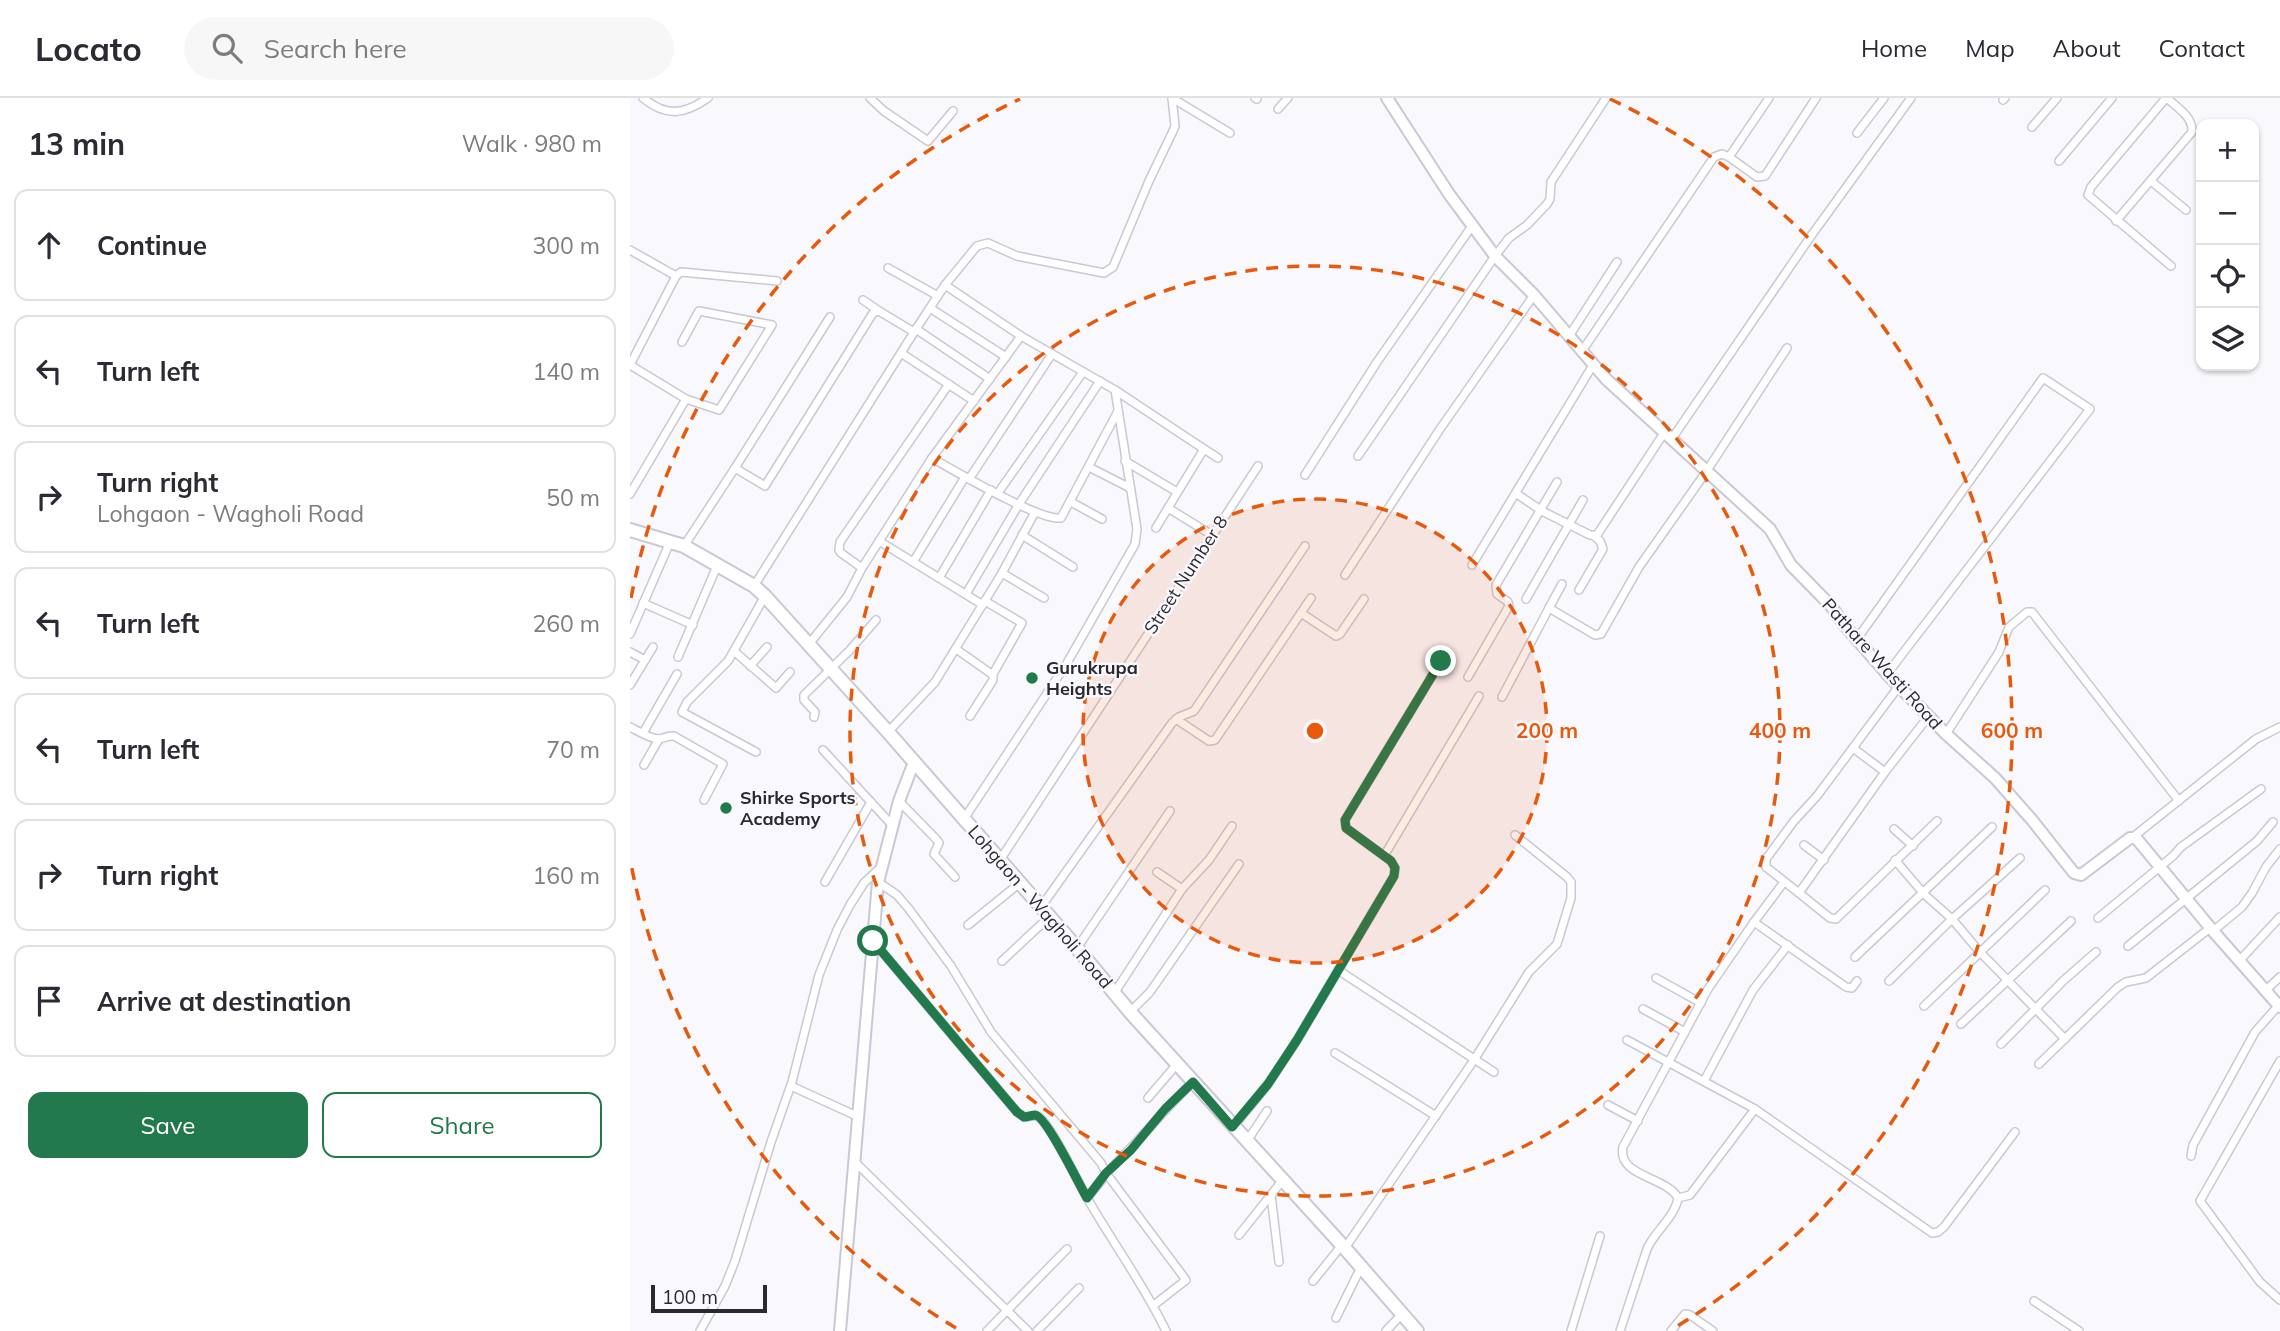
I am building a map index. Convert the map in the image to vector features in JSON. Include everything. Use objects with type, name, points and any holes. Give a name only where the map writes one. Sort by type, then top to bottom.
[{"type":"main road","name":"Lohgaon - Wagholi Road","points":[[630,530],[684,546],[754,586],[765,596],[888,732],[1130,1012],[1416,1331]]},
{"type":"street","points":[[643,98],[663,110],[679,113],[708,98]]},
{"type":"street","points":[[870,98],[884,111],[929,141],[953,111]]},
{"type":"street","points":[[1172,98],[1230,133]]},
{"type":"street","points":[[754,586],[945,285],[981,243],[988,243],[1027,258],[1104,273],[1113,267],[1175,126],[1172,98]]},
{"type":"street","points":[[1278,109],[1288,98]]},
{"type":"street","name":"Pathare Wasti Road","points":[[1387,98],[1495,256],[1534,295],[1593,365],[1770,529],[1791,565],[1831,606],[1887,674],[1928,717],[1994,778],[2078,876],[2133,836]]},
{"type":"street","points":[[1358,456],[1495,256],[1509,238],[1527,225],[1547,204],[1551,182],[1606,98]]},
{"type":"street","points":[[1729,157],[1769,98]]},
{"type":"street","points":[[1582,351],[1714,157],[1721,154],[1757,177],[1765,176],[1816,98]]},
{"type":"street","points":[[1857,133],[1884,98]]},
{"type":"street","points":[[1594,536],[1600,532],[1911,98]]},
{"type":"street","points":[[2032,127],[2057,98]]},
{"type":"street","points":[[2059,160],[2112,98]]},
{"type":"street","points":[[2116,221],[2188,138],[2193,128],[2189,118],[2166,98],[2088,191],[2090,199],[2116,221],[2171,266]]},
{"type":"street","points":[[2151,181],[2186,210]]},
{"type":"street","points":[[1305,475],[1377,362],[1472,226]]},
{"type":"street","points":[[630,250],[676,276]]},
{"type":"street","points":[[1569,336],[1617,262]]},
{"type":"street","points":[[888,268],[938,296]]},
{"type":"street","points":[[682,342],[699,311],[772,325],[719,410],[686,399],[630,365],[676,276],[681,272],[776,281]]},
{"type":"street","points":[[945,285],[1021,336],[1115,390],[1218,458]]},
{"type":"street","points":[[1345,575],[1440,429],[1534,295]]},
{"type":"street","points":[[863,300],[990,379]]},
{"type":"street","points":[[930,308],[1006,357]]},
{"type":"street","points":[[735,468],[765,486],[873,313],[880,311]]},
{"type":"street","points":[[684,546],[830,317]]},
{"type":"street","points":[[808,644],[848,597],[862,568],[932,458],[1021,336]]},
{"type":"street","points":[[1549,608],[1595,635],[1601,634],[1639,567],[1706,472],[1787,348]]},
{"type":"street","points":[[901,353],[974,401]]},
{"type":"street","points":[[913,562],[1052,354]]},
{"type":"street","points":[[1472,565],[1593,365]]},
{"type":"street","points":[[939,578],[994,491],[1083,372]]},
{"type":"street","points":[[1857,639],[2043,378],[2090,409],[1887,674]]},
{"type":"street","points":[[966,594],[1019,505],[1100,382]]},
{"type":"street","points":[[862,568],[841,553],[841,542],[949,384]]},
{"type":"street","points":[[964,820],[1067,663],[1135,544],[1137,529],[1115,390]]},
{"type":"street","points":[[630,494],[686,399]]},
{"type":"street","points":[[932,458],[1019,505],[1056,519],[1061,518],[1118,411]]},
{"type":"street","points":[[1156,528],[1204,449]]},
{"type":"street","points":[[1125,461],[1177,492]]},
{"type":"street","name":"Street Number 8","points":[[999,860],[1258,466]]},
{"type":"street","points":[[1089,467],[1130,488]]},
{"type":"street","points":[[1468,677],[1509,606],[1508,602],[1497,594],[1496,586],[1557,482]]},
{"type":"street","points":[[1517,494],[1600,541],[1602,549],[1579,590]]},
{"type":"street","points":[[1527,599],[1584,500]]},
{"type":"street","points":[[1071,502],[1102,519]]},
{"type":"street","points":[[1168,508],[1212,535]]},
{"type":"street","points":[[888,732],[935,682],[1002,573],[1035,512]]},
{"type":"street","points":[[1023,535],[1073,567]]},
{"type":"street","points":[[879,541],[966,594],[1022,623],[992,674],[993,680],[970,716]]},
{"type":"street","points":[[630,634],[670,542]]},
{"type":"street","points":[[1002,961],[1045,912],[1176,719],[1194,710],[1305,546]]},
{"type":"street","points":[[678,657],[718,566]]},
{"type":"street","points":[[1002,573],[1044,598]]},
{"type":"street","points":[[1503,696],[1562,584]]},
{"type":"street","points":[[756,752],[682,712],[687,702],[724,666],[765,596]]},
{"type":"street","points":[[1176,719],[1209,741],[1215,740],[1311,598]]},
{"type":"street","points":[[1301,613],[1336,636],[1340,635],[1364,598]]},
{"type":"street","points":[[643,603],[692,625]]},
{"type":"street","points":[[1946,734],[1999,652],[2009,627],[2027,612],[2032,612],[2179,802]]},
{"type":"street","points":[[814,717],[815,712],[803,698],[876,620]]},
{"type":"street","points":[[630,685],[653,647]]},
{"type":"street","points":[[750,666],[767,647]]},
{"type":"street","points":[[956,649],[992,674]]},
{"type":"street","points":[[734,651],[776,688],[790,672]]},
{"type":"street","points":[[630,652],[645,660]]},
{"type":"street","points":[[1232,1127],[1268,1084],[1297,1040],[1394,876],[1394,864],[1346,828],[1345,820],[1441,661]]},
{"type":"street","points":[[643,733],[677,674]]},
{"type":"street","points":[[1899,686],[1817,796],[1794,821],[1765,862],[1766,867],[1833,920],[1937,821]]},
{"type":"street","points":[[1384,856],[1479,696]]},
{"type":"street","points":[[1799,893],[1885,772],[1928,717]]},
{"type":"street","points":[[630,727],[659,739]]},
{"type":"street","points":[[2191,1156],[2193,1145],[2255,1032],[2279,1007],[2133,836],[2256,739],[2280,727]]},
{"type":"street","points":[[644,765],[659,739],[668,735],[723,764],[704,800]]},
{"type":"street","points":[[1853,748],[1885,772]]},
{"type":"street","points":[[823,750],[892,825]]},
{"type":"street","points":[[840,1331],[878,881],[899,801],[914,762]]},
{"type":"street","points":[[2098,918],[2181,847],[2261,789]]},
{"type":"street","points":[[899,801],[937,840],[939,843],[934,854],[955,877]]},
{"type":"street","points":[[825,882],[871,802]]},
{"type":"street","points":[[1077,948],[1170,811]]},
{"type":"street","points":[[2128,946],[2257,841],[2273,822]]},
{"type":"street","points":[[1115,992],[1182,889],[1209,860],[1232,826]]},
{"type":"street","points":[[1855,957],[1993,827]]},
{"type":"street","points":[[1894,829],[1913,846]]},
{"type":"street","points":[[1313,1281],[1343,1247],[1436,1116],[1529,972],[1557,944],[1571,898],[1571,882],[1515,835]]},
{"type":"street","points":[[1804,845],[1824,860]]},
{"type":"street","points":[[2039,1065],[2123,984],[2146,978],[2242,907],[2280,849]]},
{"type":"street","points":[[1889,981],[2020,858]]},
{"type":"street","points":[[1895,860],[1924,894],[1952,919],[1979,951],[2066,1039]]},
{"type":"street","points":[[1130,1012],[1150,992],[1239,864]]},
{"type":"street","points":[[701,1331],[729,1278],[791,1086],[817,982],[837,930],[864,884],[881,867]]},
{"type":"street","points":[[1157,872],[1182,889]]},
{"type":"street","points":[[878,881],[897,895],[909,909],[951,966],[991,1032],[1052,1101],[1185,1276],[1184,1283],[1154,1305]]},
{"type":"street","points":[[1678,1198],[1669,1188],[1626,1164],[1623,1161],[1623,1147],[1723,966],[1784,882]]},
{"type":"street","points":[[968,925],[1020,883]]},
{"type":"street","points":[[1923,1006],[2045,890]]},
{"type":"street","points":[[2239,961],[2280,917]]},
{"type":"street","points":[[1961,1024],[2071,920]]},
{"type":"street","points":[[1754,922],[1846,987],[1852,988],[1857,981]]},
{"type":"street","points":[[873,941],[1017,1112],[1024,1117],[1034,1115],[1040,1118],[1055,1138],[1087,1198],[1154,1305],[1166,1331]]},
{"type":"street","points":[[1703,1081],[1753,990],[1788,945]]},
{"type":"street","points":[[2001,1044],[2063,981],[2096,952]]},
{"type":"street","points":[[1338,970],[1494,1072]]},
{"type":"street","points":[[2266,990],[2280,977]]},
{"type":"street","points":[[1656,978],[1701,1003]]},
{"type":"street","points":[[1643,1009],[1685,1032]]},
{"type":"street","points":[[1627,1040],[1755,1109],[1932,1233],[1944,1227],[2015,1132]]},
{"type":"street","points":[[1335,1053],[1436,1116]]},
{"type":"street","points":[[2280,1061],[2200,1201],[2260,1282],[2280,1300]]},
{"type":"street","points":[[1149,1098],[1177,1064]]},
{"type":"street","points":[[1087,1198],[1106,1173],[1131,1150],[1165,1109],[1193,1082]]},
{"type":"street","points":[[791,1086],[859,1117]]},
{"type":"street","points":[[1608,1105],[1638,1121]]},
{"type":"street","points":[[1678,1198],[1690,1195],[1755,1109]]},
{"type":"street","points":[[1246,1142],[1267,1111]]},
{"type":"street","points":[[855,1162],[1028,1331]]},
{"type":"street","points":[[1239,1235],[1282,1181]]},
{"type":"street","points":[[1271,1195],[1279,1262]]},
{"type":"street","points":[[1621,1330],[1647,1249],[1676,1207],[1678,1198]]},
{"type":"street","points":[[1571,1331],[1600,1236]]},
{"type":"street","points":[[987,1331],[1068,1249]]},
{"type":"street","points":[[1336,1318],[1361,1267]]},
{"type":"street","points":[[1037,1331],[1079,1288]]},
{"type":"street","points":[[2034,1301],[2079,1331]]},
{"type":"street","points":[[1386,1331],[1402,1314]]},
{"type":"street","points":[[1671,1331],[1685,1314],[1713,1331]]},
{"type":"place","name":"Gurukrupa Heights","points":[[1032,678]]},
{"type":"place","name":"Shirke Sports Academy","points":[[726,808]]},
{"type":"route","points":[[873,941],[1017,1112],[1024,1117],[1036,1115],[1040,1118],[1055,1138],[1087,1198],[1106,1173],[1131,1150],[1165,1109],[1193,1082],[1232,1127],[1268,1084],[1297,1040],[1394,876],[1394,864],[1346,828],[1345,820],[1441,661]]}]
